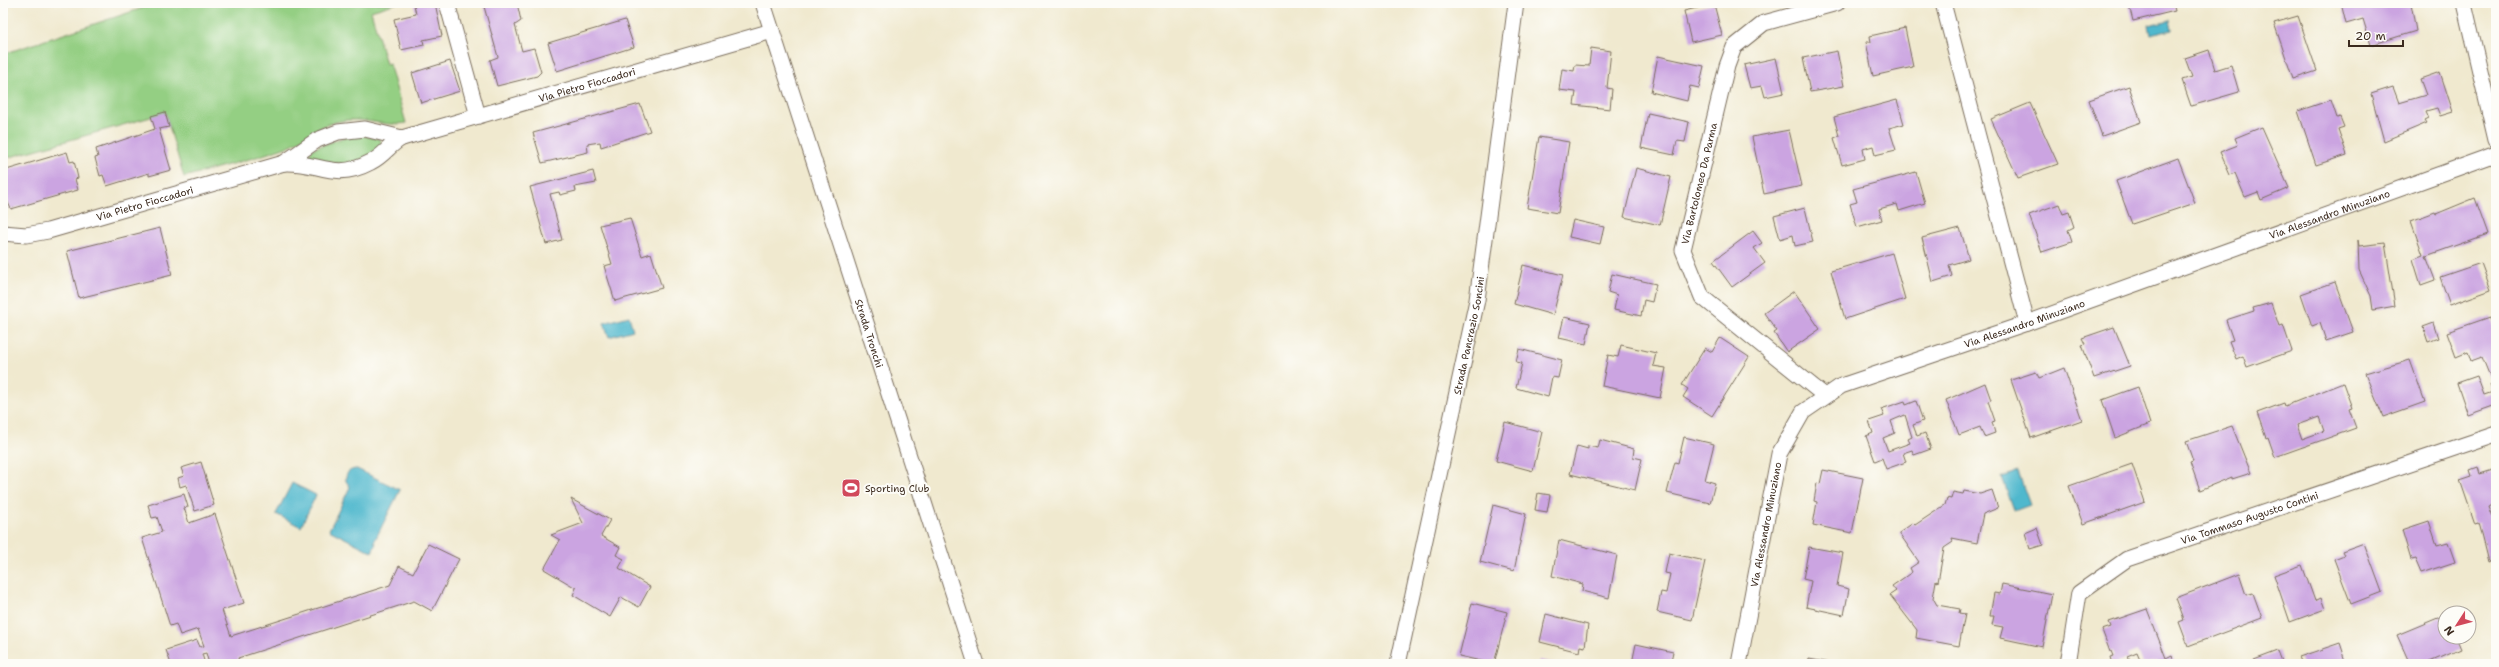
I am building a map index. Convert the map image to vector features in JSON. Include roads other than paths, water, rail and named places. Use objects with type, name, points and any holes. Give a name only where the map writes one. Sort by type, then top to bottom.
[{"type":"street","points":[[447,3],[478,116]]},
{"type":"street","name":"Strada Tronchi","points":[[763,3],[976,664]]},
{"type":"street","name":"Strada Pancrazio Soncini","points":[[1398,664],[1477,300],[1516,3]]},
{"type":"street","name":"Via Bartolomeo Da Parma","points":[[1825,396],[1702,297],[1683,250],[1734,47],[1764,23],[1836,3]]},
{"type":"street","points":[[1943,3],[2027,323]]},
{"type":"street","points":[[2464,3],[2496,140]]},
{"type":"street","name":"Via Pietro Fioccadori","points":[[284,164],[332,172],[354,169],[376,160],[393,144],[402,138],[772,31]]},
{"type":"street","name":"Via Pietro Fioccadori","points":[[3,233],[26,235],[48,231],[284,164],[312,142],[338,132],[365,129],[402,138]]},
{"type":"street","name":"Via Alessandro Minuziano","points":[[1739,664],[1779,454],[1803,412],[1825,396],[1841,386],[2027,323],[2496,154]]},
{"type":"street","name":"Via Tommaso Augusto Contini","points":[[2068,664],[2079,593],[2126,559],[2496,434]]},
{"type":"water","points":[[2170,20],[2172,30],[2150,35],[2148,25]]},
{"type":"water","points":[[629,316],[633,330],[609,337],[604,323]]},
{"type":"water","points":[[357,469],[400,490],[374,542],[376,543],[372,552],[329,530],[350,487],[346,481],[347,474],[352,470]]},
{"type":"water","points":[[2018,472],[2030,505],[2014,511],[2002,477]]},
{"type":"water","points":[[292,483],[316,495],[301,527],[276,514]]},
{"type":"place","name":"Sporting Club","points":[[851,488]]}]
